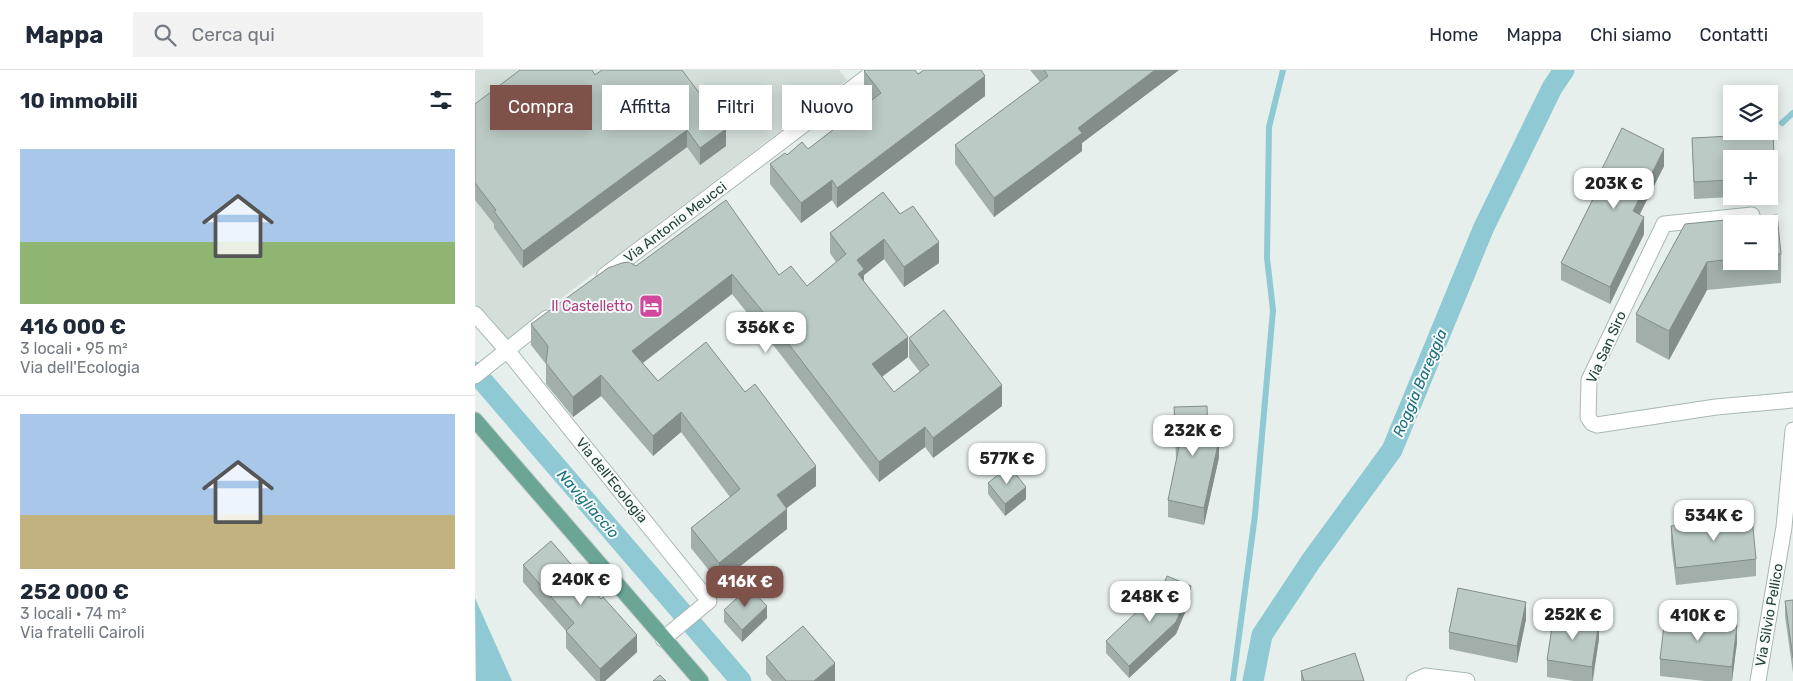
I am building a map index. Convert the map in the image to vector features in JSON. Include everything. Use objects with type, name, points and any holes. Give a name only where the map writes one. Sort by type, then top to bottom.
[{"type":"main road","points":[[475,420],[685,665],[701,681]]},
{"type":"main road","points":[[685,665],[696,681]]},
{"type":"street","name":"Via Antonio Meucci","points":[[593,284],[876,70]]},
{"type":"street","name":"Via San Siro","points":[[1723,218],[1664,224],[1589,380],[1587,417],[1592,423],[1597,425],[1717,407],[1793,401]]},
{"type":"street","points":[[475,376],[506,349],[561,308]]},
{"type":"street","name":"Via dell'Ecologia","points":[[475,314],[506,349],[709,601],[663,639]]},
{"type":"street","name":"Via Silvio Pellico","points":[[1758,681],[1789,527],[1793,430]]},
{"type":"street","points":[[1414,681],[1425,676],[1467,681]]},
{"type":"shaded area","points":[[475,70],[839,70],[847,80],[840,85],[782,85],[782,130],[504,342],[475,304]]},
{"type":"water","points":[[475,598],[512,681],[476,681]]},
{"type":"building","points":[[520,70],[592,70],[595,75],[602,70],[682,70],[699,93],[699,130],[725,130],[700,148],[687,130],[523,251],[494,211],[496,210],[475,183],[475,104],[490,93],[490,130],[592,130],[592,85],[500,85]]},
{"type":"building","points":[[915,70],[918,74],[924,70],[981,70],[985,76],[837,188],[832,180],[801,203],[770,164],[785,153],[787,155],[802,142],[808,149],[833,130],[872,130],[872,100],[881,93],[864,71]]},
{"type":"building","points":[[1044,70],[1155,70],[1078,128],[1082,133],[994,198],[955,145],[1048,76]]},
{"type":"building","points":[[1622,128],[1664,149],[1633,211],[1644,217],[1610,287],[1561,263],[1606,173],[1601,171]]},
{"type":"building","points":[[1723,136],[1723,140],[1773,140],[1774,150],[1723,150],[1723,180],[1694,182],[1692,138]]},
{"type":"building","points":[[883,192],[900,214],[913,206],[939,242],[904,267],[884,239],[857,260],[864,269],[858,274],[908,337],[872,364],[894,392],[929,365],[909,338],[944,310],[1002,385],[933,438],[925,427],[879,462],[781,334],[732,274],[632,351],[658,381],[706,342],[745,392],[755,384],[816,466],[777,495],[787,509],[719,563],[691,528],[740,489],[681,412],[653,436],[601,375],[573,397],[546,363],[548,346],[531,324],[608,268],[629,262],[636,266],[726,200],[779,275],[791,266],[807,286],[846,254],[830,233]]},
{"type":"building","points":[[1723,220],[1723,260],[1707,262],[1669,331],[1636,314],[1685,224]]},
{"type":"building","points":[[1778,225],[1781,254],[1778,254]]},
{"type":"building","points":[[1207,406],[1208,437],[1219,440],[1204,508],[1168,500],[1180,442],[1176,442],[1174,407]]},
{"type":"building","points":[[1009,466],[1026,487],[1005,504],[988,483]]},
{"type":"building","points":[[1752,517],[1756,559],[1676,568],[1671,526]]},
{"type":"building","points":[[551,541],[601,599],[603,597],[637,635],[600,669],[566,631],[574,623],[523,565]]},
{"type":"building","points":[[1167,576],[1191,586],[1176,622],[1129,666],[1106,641],[1141,608],[1150,618]]},
{"type":"building","points":[[749,587],[767,606],[742,630],[724,610]]},
{"type":"building","points":[[1458,588],[1526,602],[1517,646],[1449,632]]},
{"type":"building","points":[[1793,600],[1793,658],[1785,601]]},
{"type":"building","points":[[1554,615],[1599,622],[1592,667],[1547,660]]},
{"type":"building","points":[[1665,617],[1737,625],[1732,667],[1660,659]]},
{"type":"building","points":[[803,626],[835,663],[814,681],[786,681],[766,657]]},
{"type":"building","points":[[1355,653],[1364,681],[1304,681],[1301,671]]},
{"type":"building","points":[[660,675],[666,681],[653,681]]},
{"type":"waterway","points":[[1233,681],[1255,515],[1273,310],[1267,258],[1269,127],[1283,70]]},
{"type":"waterway","name":"Roggia Bareggia","points":[[1253,681],[1262,635],[1311,561],[1392,450],[1484,227],[1552,88],[1564,70]]},
{"type":"waterway","points":[[1782,123],[1793,113]]},
{"type":"waterway","name":"Navigliaccio","points":[[475,372],[741,681]]},
{"type":"place","name":"Il Castelletto","points":[[651,306]]}]
